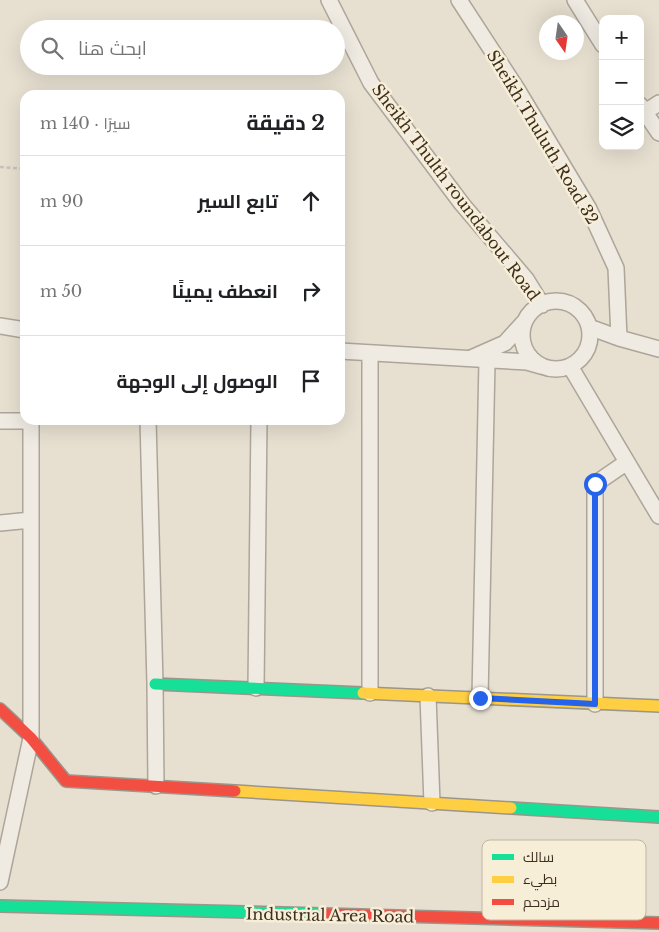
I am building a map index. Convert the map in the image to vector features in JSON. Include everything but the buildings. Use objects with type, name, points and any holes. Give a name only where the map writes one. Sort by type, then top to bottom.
[{"type":"street","name":"Sheikh Thulth roundabout Road","points":[[329,0],[339,20]]},
{"type":"street","name":"Sheikh Thuluth Road 32","points":[[459,0],[517,89],[589,208],[616,268],[619,338]]},
{"type":"street","points":[[575,0],[599,39]]},
{"type":"street","name":"Sheikh Thulth roundabout Road","points":[[345,32],[371,83],[462,204],[526,279],[542,305]]},
{"type":"street","points":[[644,107],[659,103]]},
{"type":"street","points":[[644,111],[659,134]]},
{"type":"street","points":[[345,351],[468,360],[527,362],[556,369],[570,366],[577,362],[585,352],[589,341],[589,327],[580,312],[565,303],[553,302],[542,305],[532,311],[505,343],[468,360]]},
{"type":"street","points":[[525,321],[522,332],[523,344],[528,355],[536,363],[547,368]]},
{"type":"street","points":[[0,326],[20,329]]},
{"type":"street","points":[[589,327],[659,349]]},
{"type":"street","points":[[370,353],[370,693]]},
{"type":"street","points":[[480,698],[487,361]]},
{"type":"street","points":[[570,366],[659,516]]},
{"type":"street","points":[[0,421],[20,420]]},
{"type":"street","points":[[0,882],[31,738],[31,425]]},
{"type":"street","points":[[148,425],[156,786]]},
{"type":"street","points":[[256,688],[258,425]]},
{"type":"street","points":[[595,704],[595,484],[627,462]]},
{"type":"street","points":[[0,523],[31,520]]},
{"type":"street","points":[[155,684],[659,706]]},
{"type":"street","points":[[428,696],[432,803]]},
{"type":"street","points":[[0,709],[31,738],[66,781],[659,817]]},
{"type":"street","name":"Industrial Area Road","points":[[0,906],[527,926],[659,923]]},
{"type":"path","points":[[0,167],[20,169]]},
{"type":"traffic: fast","points":[[155,684],[363,693]]},
{"type":"traffic: fast","points":[[511,808],[659,817]]},
{"type":"traffic: fast","points":[[0,906],[324,914]]},
{"type":"traffic: slow","points":[[363,693],[659,706]]},
{"type":"traffic: slow","points":[[235,791],[511,808]]},
{"type":"traffic: jam","points":[[0,709],[31,738],[66,781],[235,791]]},
{"type":"traffic: jam","points":[[324,914],[482,918]]},
{"type":"traffic: jam","points":[[547,920],[659,923]]},
{"type":"route","points":[[480,698],[595,704],[595,484]]}]
